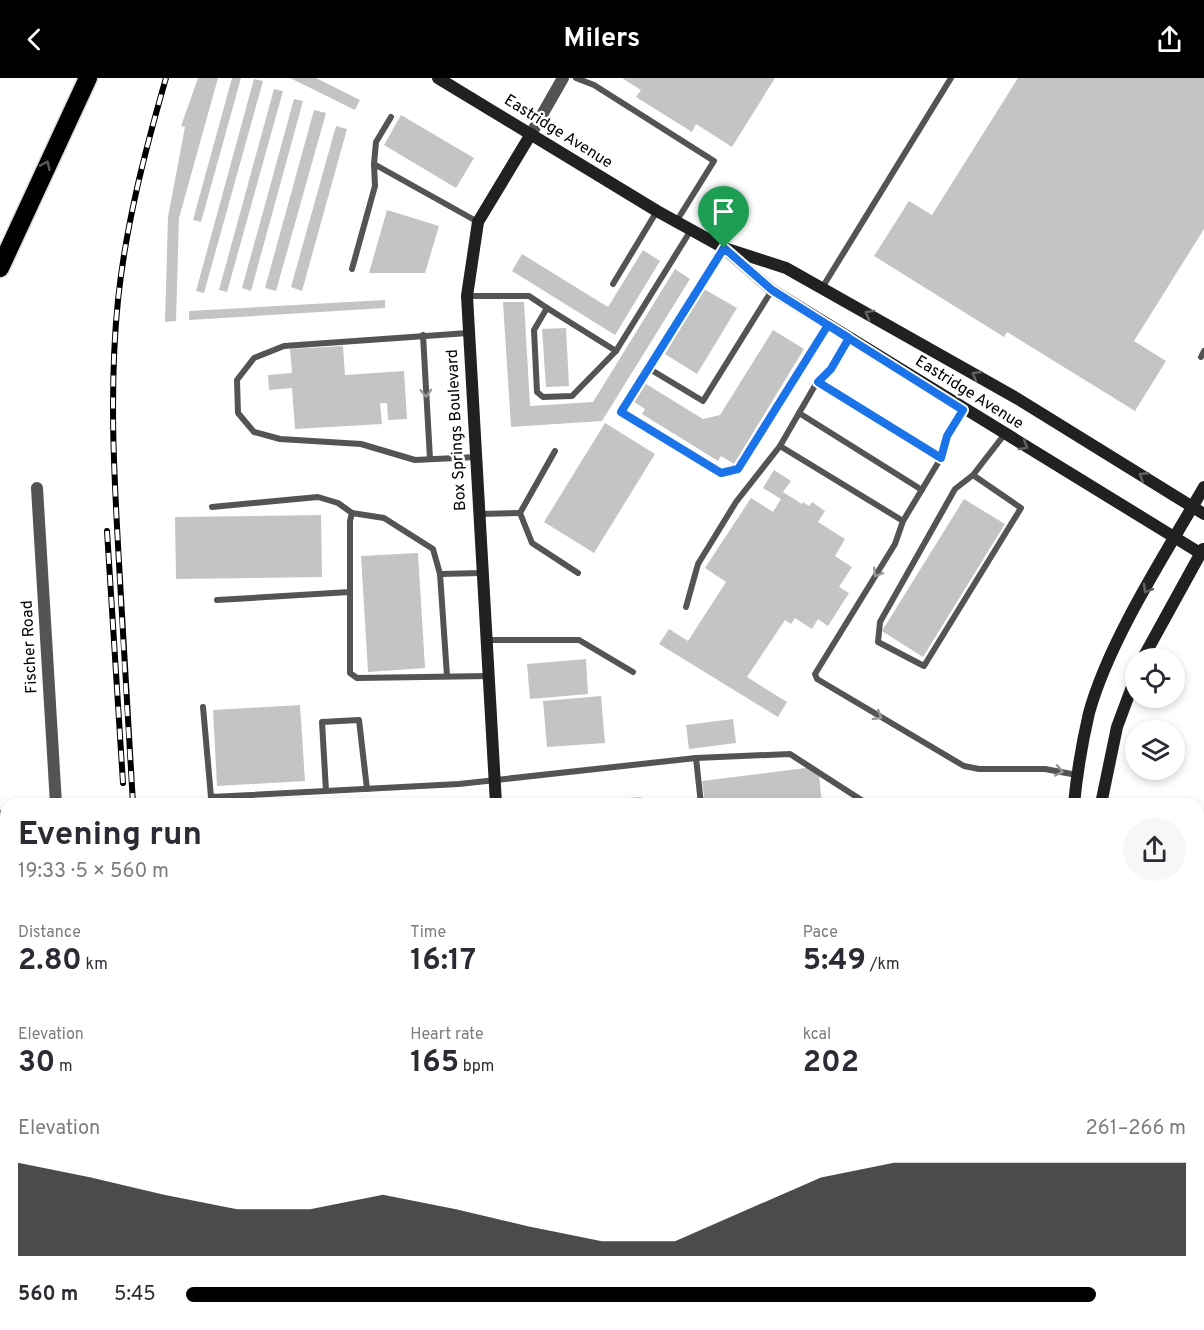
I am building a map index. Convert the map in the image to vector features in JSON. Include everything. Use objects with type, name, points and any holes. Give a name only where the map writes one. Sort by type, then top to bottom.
[{"type":"highway","points":[[69,114],[80,78]]},
{"type":"highway","points":[[0,268],[69,114],[88,78]]},
{"type":"main road","name":"Eastridge Avenue","points":[[438,78],[676,222],[724,248],[786,268],[1018,399],[1204,514]]},
{"type":"main road","name":"Box Springs Boulevard","points":[[496,798],[467,296],[478,222],[531,134]]},
{"type":"main road","name":"Eastridge Avenue","points":[[724,248],[772,290],[1004,435],[1175,538],[1203,552]]},
{"type":"main road","points":[[1075,798],[1090,711],[1106,670],[1127,624],[1204,487]]},
{"type":"main road","points":[[1149,648],[1203,552]]},
{"type":"main road","points":[[1102,798],[1117,727],[1125,706]]},
{"type":"street","name":"Box Springs Boulevard","points":[[531,134],[563,78]]},
{"type":"street","name":"Fischer Road","points":[[37,488],[56,798]]},
{"type":"lane","points":[[576,78],[594,85],[714,161],[676,222]]},
{"type":"lane","points":[[822,288],[951,78]]},
{"type":"lane","points":[[352,269],[375,186],[376,142],[391,117]]},
{"type":"lane","points":[[374,164],[478,222]]},
{"type":"lane","points":[[613,284],[657,211]]},
{"type":"lane","points":[[547,308],[534,330],[539,396],[573,396],[616,351],[691,230]]},
{"type":"lane","points":[[724,248],[621,412],[721,473],[738,469],[828,325]]},
{"type":"lane","points":[[648,368],[703,401],[772,290]]},
{"type":"lane","points":[[467,296],[529,296],[616,351]]},
{"type":"lane","points":[[468,333],[284,346],[254,358],[237,380],[238,413],[254,432],[280,440],[361,444],[415,460],[476,457]]},
{"type":"lane","points":[[423,335],[430,459]]},
{"type":"lane","points":[[686,607],[698,564],[736,502],[780,446],[818,382],[831,369],[849,338]]},
{"type":"lane","points":[[818,382],[941,458]]},
{"type":"lane","points":[[963,410],[947,436],[941,458],[903,522],[895,544],[815,674],[817,679],[964,766],[979,769],[1045,769],[1077,775]]},
{"type":"lane","points":[[799,414],[922,490]]},
{"type":"lane","points":[[973,475],[1021,508],[924,666],[878,642],[880,622],[955,489],[973,475],[1004,435]]},
{"type":"lane","points":[[780,446],[903,522]]},
{"type":"lane","points":[[520,513],[555,451]]},
{"type":"lane","points":[[212,507],[318,498],[338,503],[352,513],[384,518],[431,547],[440,574],[447,676]]},
{"type":"lane","points":[[352,513],[350,521],[350,673],[354,676],[489,676]]},
{"type":"lane","points":[[479,514],[520,513]]},
{"type":"lane","points":[[520,513],[532,543],[578,573]]},
{"type":"lane","points":[[440,574],[482,573]]},
{"type":"lane","points":[[217,600],[350,592]]},
{"type":"lane","points":[[487,640],[579,640],[633,672]]},
{"type":"lane","points":[[203,707],[211,797],[459,784],[696,758],[790,754],[857,798]]},
{"type":"lane","points":[[326,791],[322,722],[359,720],[367,789]]},
{"type":"lane","points":[[696,758],[700,798]]},
{"type":"building","points":[[198,78],[218,78],[179,218],[176,321],[165,322],[168,217],[185,127],[181,126]]},
{"type":"building","points":[[232,78],[241,78],[201,222],[193,220]]},
{"type":"building","points":[[290,78],[316,78],[360,100],[355,110]]},
{"type":"building","points":[[622,78],[775,78],[732,147],[696,124],[692,132],[636,97],[641,90]]},
{"type":"building","points":[[1018,78],[1204,78],[1204,229],[1134,341],[1166,361],[1135,411],[1007,332],[1004,337],[874,256],[909,201],[932,215]]},
{"type":"building","points":[[254,79],[263,81],[204,293],[196,291]]},
{"type":"building","points":[[274,89],[283,91],[227,292],[219,290]]},
{"type":"building","points":[[294,99],[303,101],[251,291],[242,288]]},
{"type":"building","points":[[314,110],[326,113],[276,291],[265,288]]},
{"type":"building","points":[[401,115],[474,158],[456,188],[384,145]]},
{"type":"building","points":[[336,126],[347,129],[302,291],[291,287]]},
{"type":"building","points":[[387,210],[439,226],[425,273],[369,273]]},
{"type":"building","points":[[643,250],[660,261],[615,335],[512,271],[522,254],[608,307]]},
{"type":"building","points":[[675,269],[690,279],[602,421],[511,427],[503,302],[524,302],[530,406],[593,402]]},
{"type":"building","points":[[704,289],[737,308],[697,374],[665,354]]},
{"type":"building","points":[[385,300],[385,308],[189,320],[189,311]]},
{"type":"building","points":[[566,328],[569,386],[546,387],[542,329]]},
{"type":"building","points":[[773,330],[804,349],[734,464],[721,456],[718,461],[642,414],[645,409],[634,402],[646,384],[703,419],[720,415]]},
{"type":"building","points":[[343,346],[345,375],[404,371],[407,419],[388,420],[387,403],[380,403],[382,424],[295,429],[292,388],[269,390],[268,375],[292,373],[290,349]]},
{"type":"building","points":[[605,423],[655,454],[594,553],[544,522]]},
{"type":"building","points":[[774,470],[791,481],[783,492],[802,504],[803,502],[809,506],[812,502],[825,511],[818,522],[845,539],[835,556],[852,567],[839,587],[849,593],[828,626],[818,619],[812,629],[795,618],[791,624],[785,620],[747,677],[787,702],[778,717],[659,644],[669,629],[688,641],[726,582],[705,568],[751,498],[773,512],[781,499],[763,488]]},
{"type":"building","points":[[964,499],[1005,524],[923,657],[882,631]]},
{"type":"building","points":[[321,515],[322,577],[176,579],[175,517]]},
{"type":"building","points":[[418,553],[425,668],[368,672],[361,556]]},
{"type":"building","points":[[586,659],[588,694],[530,699],[527,664]]},
{"type":"building","points":[[601,696],[605,743],[547,747],[543,701]]},
{"type":"building","points":[[300,705],[305,781],[217,786],[213,710]]},
{"type":"building","points":[[733,719],[736,743],[689,749],[686,725]]},
{"type":"building","points":[[806,768],[819,775],[821,798],[704,798],[702,781]]},
{"type":"railway","points":[[133,798],[115,497],[113,432],[115,333],[121,272],[131,216],[166,78]]},
{"type":"railway","points":[[107,531],[123,783]]},
{"type":"route","points":[[724,248],[621,412],[721,473],[738,469],[828,325],[849,338],[831,369],[818,382],[941,458],[947,436],[963,410],[849,338],[772,290],[724,248]]}]
